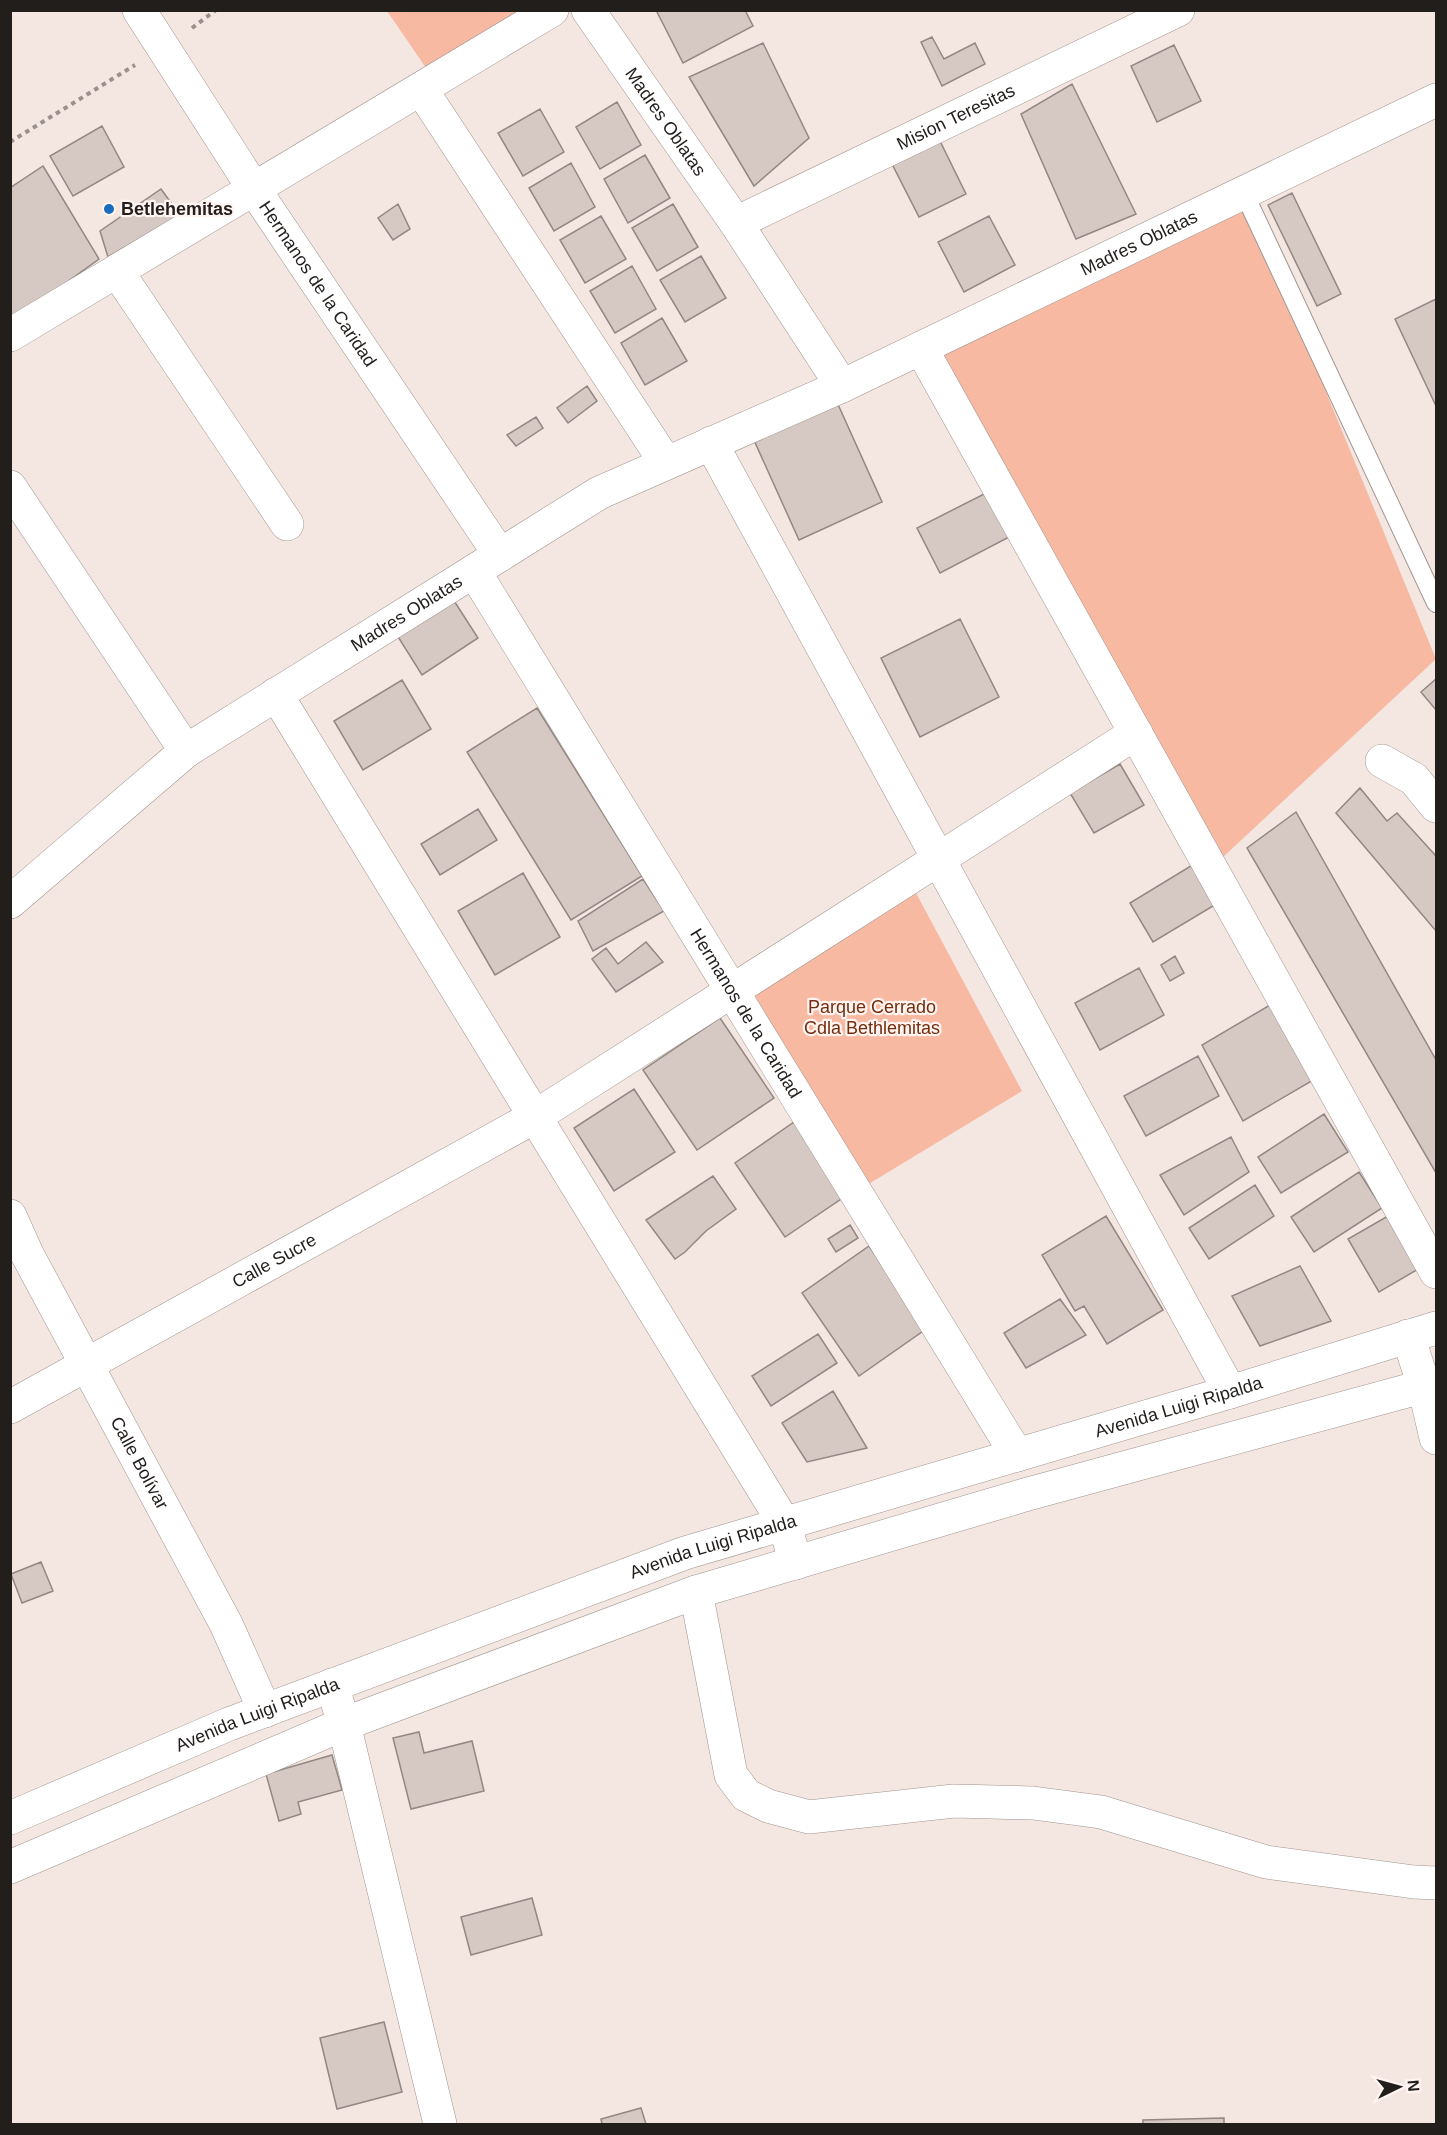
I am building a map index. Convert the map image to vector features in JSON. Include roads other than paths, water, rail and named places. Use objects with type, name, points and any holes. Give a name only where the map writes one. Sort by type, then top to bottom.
[{"type":"street","name":"Hermanos de la Caridad","points":[[140,10],[487,563],[732,991],[1017,1455]]},
{"type":"street","points":[[10,336],[552,10]]},
{"type":"street","name":"Madres Oblatas","points":[[588,10],[736,222],[842,386]]},
{"type":"street","name":"Mision Teresitas","points":[[736,222],[1178,10]]},
{"type":"street","points":[[421,89],[666,463]]},
{"type":"street","name":"Madres Oblatas","points":[[10,902],[186,751],[599,493],[842,386],[1437,100]]},
{"type":"street","points":[[117,271],[287,524]]},
{"type":"street","points":[[921,348],[1437,1272]]},
{"type":"street","points":[[711,444],[1230,1392]]},
{"type":"street","points":[[10,487],[186,751]]},
{"type":"street","points":[[276,694],[784,1523],[796,1563]]},
{"type":"street","name":"Calle Sucre","points":[[10,1407],[536,1116],[1136,733]]},
{"type":"street","points":[[1382,761],[1414,780],[1437,806]]},
{"type":"street","name":"Calle Bolívar","points":[[10,1216],[27,1254],[226,1624],[265,1711]]},
{"type":"street","points":[[1422,1332],[1437,1438]]},
{"type":"street","name":"Avenida Luigi Ripalda","points":[[10,1818],[229,1724],[684,1552],[1230,1392],[1422,1332]]},
{"type":"street","points":[[10,1867],[344,1724],[696,1592],[1028,1494],[1430,1384]]},
{"type":"street","points":[[696,1592],[731,1775],[746,1795],[768,1806],[809,1817],[954,1801],[1033,1803],[1101,1812],[1266,1862],[1414,1882],[1437,1883]]},
{"type":"street","points":[[332,1684],[344,1724],[440,2124]]},
{"type":"lane","points":[[1244,193],[1436,603]]},
{"type":"place","name":"Betlehemitas","points":[[109,209]]},
{"type":"park label","name":"Parque Cerrado Cdla Bethlemitas","points":[[872,1017]]}]
